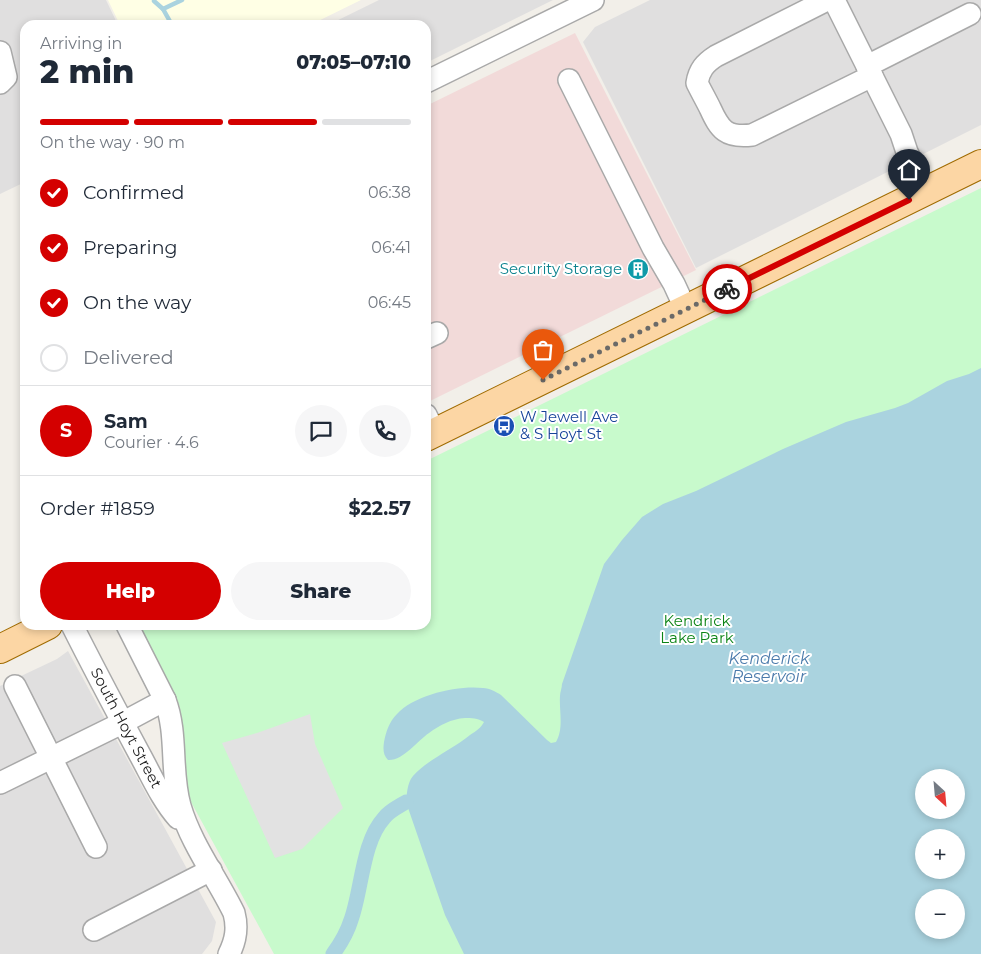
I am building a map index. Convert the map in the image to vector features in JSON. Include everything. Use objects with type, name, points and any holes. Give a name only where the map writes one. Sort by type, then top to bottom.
[{"type":"main road","points":[[431,427],[686,310],[981,164]]},
{"type":"main road","points":[[0,649],[38,630]]},
{"type":"street","points":[[431,80],[593,0]]},
{"type":"street","points":[[827,0],[716,56],[701,68],[697,83],[718,124],[724,131],[743,136],[752,135],[970,14]]},
{"type":"street","points":[[834,0],[901,134],[907,152],[926,191]]},
{"type":"street","points":[[0,52],[3,80]]},
{"type":"street","points":[[569,80],[686,310]]},
{"type":"street","name":"South Hoyt Street","points":[[75,630],[122,723],[168,806],[179,820],[188,827]]},
{"type":"street","name":"South Hoyt Street","points":[[129,630],[164,700],[171,719],[174,777],[180,807],[188,827],[230,904],[236,920],[236,936],[229,954]]},
{"type":"street","points":[[15,686],[96,847]]},
{"type":"street","points":[[0,783],[122,723],[164,700]]},
{"type":"street","points":[[94,930],[211,870]]},
{"type":"shaded area","points":[[0,0],[106,0],[116,20],[20,20],[20,184],[0,194]]},
{"type":"shaded area","points":[[108,0],[361,0],[320,20],[118,20]]},
{"type":"shaded area","points":[[379,0],[553,0],[431,61],[431,20],[338,20]]},
{"type":"shaded area","points":[[650,0],[981,0],[981,125],[696,268],[583,42],[595,27]]},
{"type":"shaded area","points":[[575,33],[696,270],[431,401],[431,104]]},
{"type":"shaded area","points":[[68,651],[216,922],[212,941],[202,954],[0,954],[0,686],[57,659]]},
{"type":"shaded area","points":[[310,714],[315,744],[343,808],[302,849],[275,858],[222,743]]},
{"type":"green space","name":"Kendrick Lake Park","points":[[981,188],[981,954],[274,954],[185,791],[182,780],[180,708],[140,630],[431,630],[431,459]]},
{"type":"water","name":"Kenderick Reservoir","points":[[981,368],[981,954],[464,954],[445,915],[406,802],[408,785],[413,776],[425,765],[476,731],[484,722],[470,718],[450,721],[429,733],[404,754],[388,760],[384,752],[384,742],[388,727],[394,717],[405,707],[437,693],[461,688],[486,688],[501,695],[547,740],[551,743],[556,742],[561,725],[560,696],[562,684],[604,564],[642,517],[663,504],[696,491],[783,449],[846,422],[908,403],[947,381]]},
{"type":"waterway","points":[[163,9],[182,0]]},
{"type":"waterway","points":[[154,1],[163,9],[169,20]]},
{"type":"waterway","points":[[333,954],[344,938],[355,908],[371,840],[388,813],[406,802]]},
{"type":"way so far","points":[[543,380],[727,289]]},
{"type":"place","name":"Security Storage","points":[[638,269]]},
{"type":"place","name":"W Jewell Ave & S Hoyt St","points":[[504,426]]},
{"type":"route","points":[[727,289],[909,200]]}]
